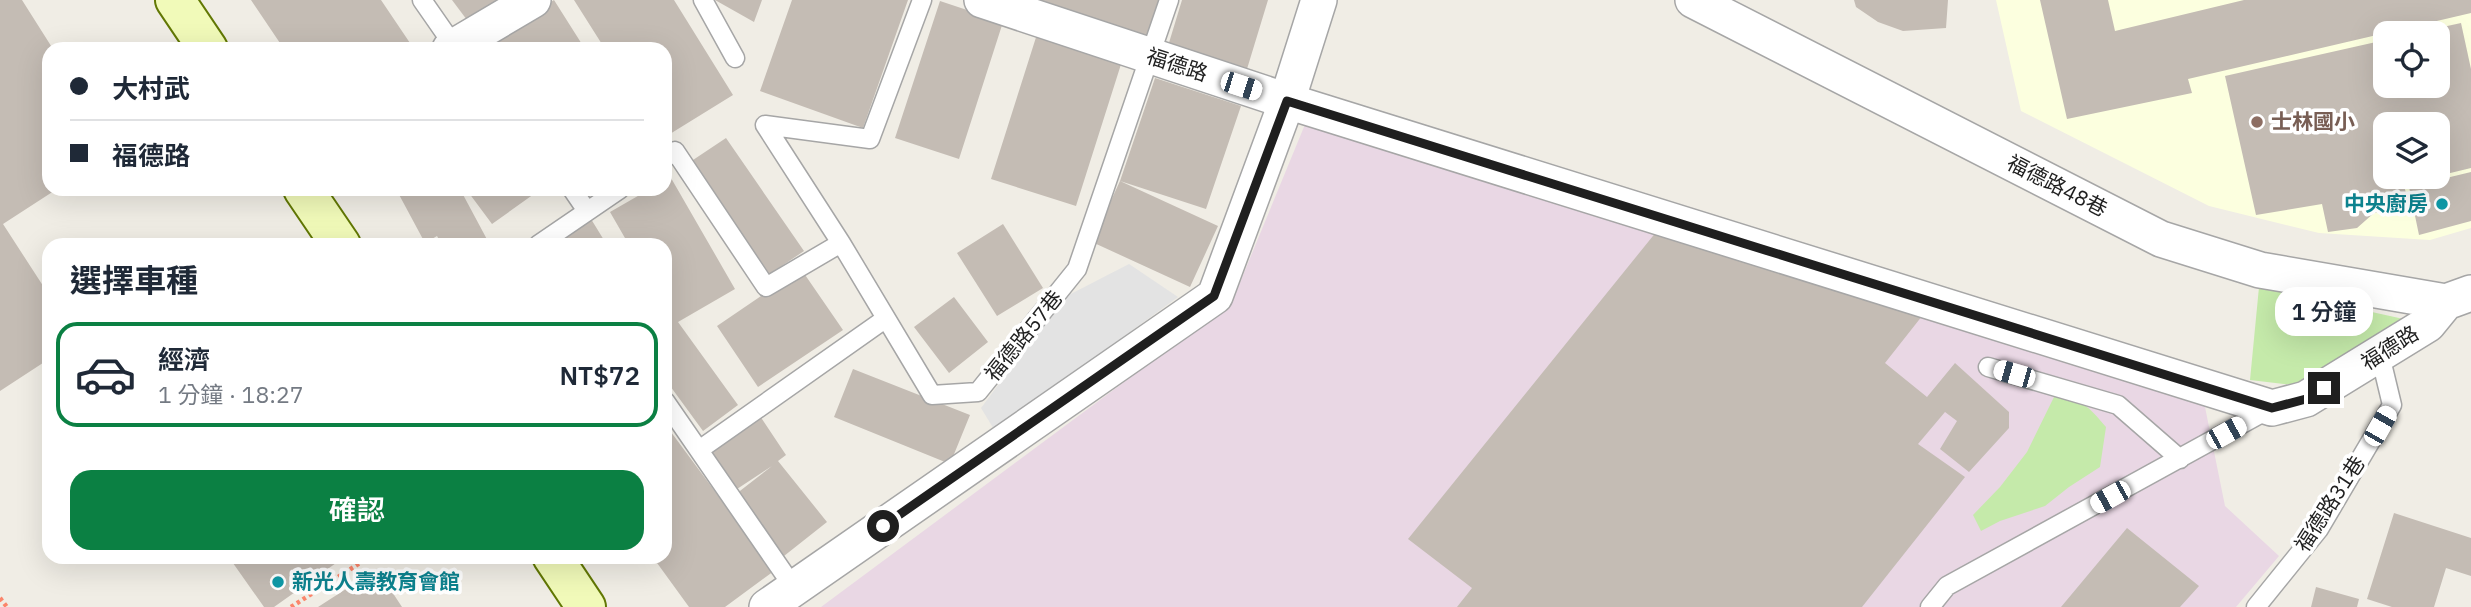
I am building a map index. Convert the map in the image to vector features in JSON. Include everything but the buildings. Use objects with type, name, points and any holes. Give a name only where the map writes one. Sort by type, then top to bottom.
[{"type":"street","points":[[175,0],[203,42]]},
{"type":"street","points":[[470,42],[533,0]]},
{"type":"street","name":"福德路","points":[[982,0],[1287,101],[2272,408],[2306,399],[2428,324],[2458,298]]},
{"type":"street","points":[[781,597],[1214,296],[1287,101],[1319,0]]},
{"type":"street","name":"福德路48巷","points":[[1693,0],[2161,239],[2260,270],[2458,298]]},
{"type":"street","points":[[308,196],[336,238]]},
{"type":"street","points":[[557,564],[586,607]]},
{"type":"lane","points":[[422,0],[462,42]]},
{"type":"lane","points":[[703,0],[735,58]]},
{"type":"lane","name":"福德路57巷","points":[[922,0],[870,139],[765,125],[841,243],[932,395],[978,392],[1077,269],[1150,56]]},
{"type":"lane","points":[[1150,56],[1169,0]]},
{"type":"lane","points":[[672,153],[675,151],[766,287],[841,243]]},
{"type":"lane","points":[[577,196],[587,211]]},
{"type":"lane","points":[[548,238],[610,196]]},
{"type":"lane","points":[[699,450],[885,319]]},
{"type":"lane","name":"福德路31巷","points":[[2256,607],[2319,529],[2392,405],[2380,355]]},
{"type":"lane","points":[[1988,367],[2118,405],[2179,458]]},
{"type":"lane","points":[[1930,607],[1947,586],[2272,408]]},
{"type":"lane","points":[[672,411],[699,450],[781,597]]},
{"type":"path","points":[[291,607],[358,564]]},
{"type":"path","points":[[0,598],[7,607]]},
{"type":"shaded area","name":"士林國小","points":[[1996,0],[2471,0],[2471,228],[2430,240],[2319,233],[2209,206],[2021,111]]},
{"type":"shaded area","points":[[1306,122],[2204,402],[2225,506],[2279,556],[2236,607],[821,607],[1232,302]]},
{"type":"shaded area","points":[[1129,264],[1178,297],[995,431],[981,408],[1063,298]]},
{"type":"green space","points":[[2259,287],[2408,320],[2302,386],[2250,380]]},
{"type":"green space","points":[[2054,397],[2084,405],[2106,427],[2100,467],[2045,506],[2000,521],[1981,531],[1973,515],[2000,487],[2027,452]]},
{"type":"place","name":"士林國小","points":[[2257,122]]},
{"type":"place","name":"中央廚房","points":[[2442,204]]},
{"type":"place","name":"新光人壽教育會館","points":[[278,582]]},
{"type":"route","points":[[883,526],[1214,296],[1287,101],[2272,408],[2306,399],[2324,388]]}]
